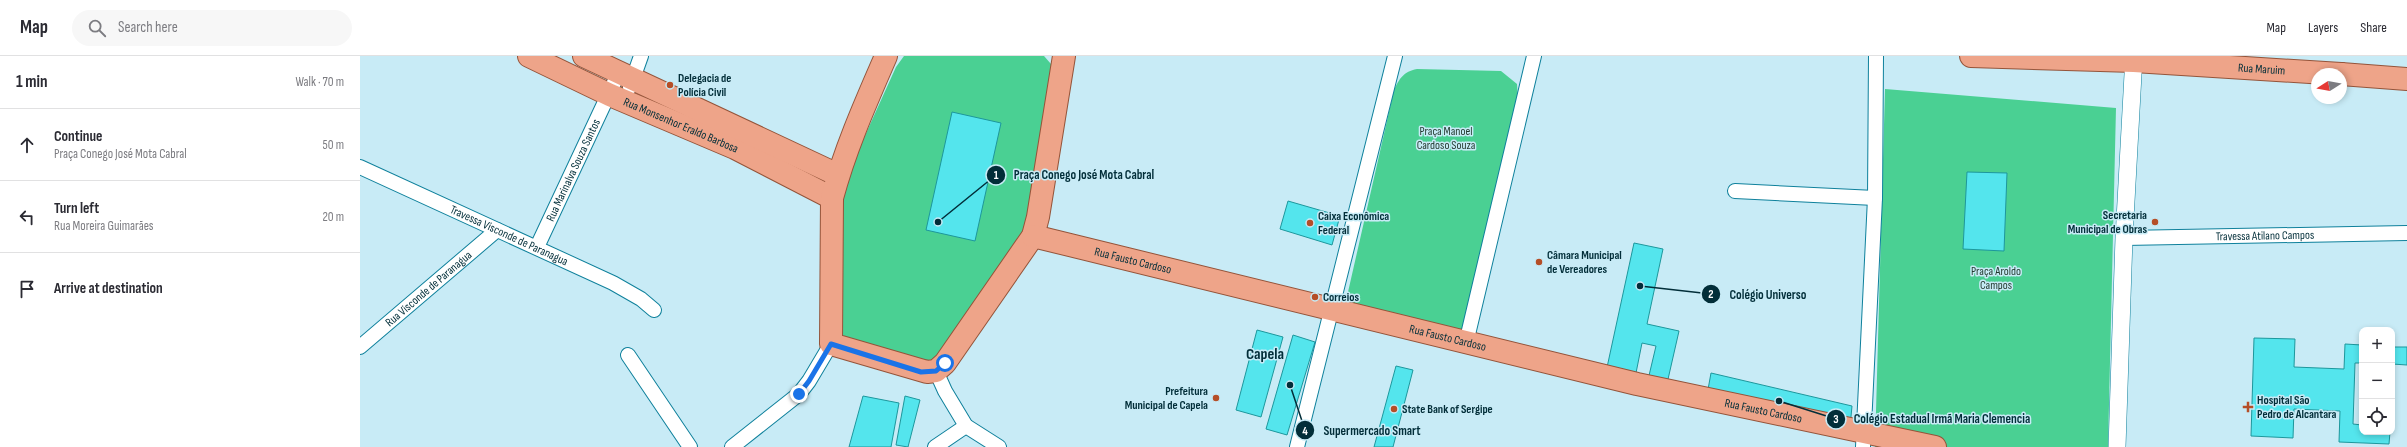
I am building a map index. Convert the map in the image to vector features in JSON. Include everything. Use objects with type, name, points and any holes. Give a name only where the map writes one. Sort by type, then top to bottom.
[{"type":"main road","name":"Rua Monsenhor Eraldo Barbosa","points":[[529,56],[735,148],[832,198]]},
{"type":"main road","name":"Rua Monsenhor Eraldo Barbosa","points":[[584,56],[838,175]]},
{"type":"main road","points":[[886,56],[862,110],[838,175],[832,198],[831,344],[921,372],[936,371],[945,363],[1033,236],[1038,217],[1064,56]]},
{"type":"main road","points":[[1971,56],[2134,59]]},
{"type":"main road","name":"Rua Maruim","points":[[2134,59],[2311,72]]},
{"type":"main road","name":"Rua Maruim","points":[[2347,74],[2407,79]]},
{"type":"main road","name":"Rua Fausto Cardoso","points":[[1033,236],[1864,440]]},
{"type":"main road","points":[[1864,440],[1935,447]]},
{"type":"street","name":"Rua Marinalva Souza Santos","points":[[538,247],[618,97],[626,75],[641,56]]},
{"type":"street","points":[[1297,447],[1395,56]]},
{"type":"street","points":[[1466,343],[1534,56]]},
{"type":"street","points":[[1864,440],[1875,198],[1876,56]]},
{"type":"street","points":[[2117,447],[2124,238],[2134,59]]},
{"type":"street","name":"Travessa Visconde de Paranagua","points":[[360,167],[497,230],[538,247],[613,283],[641,299],[654,310]]},
{"type":"street","points":[[1735,191],[1875,198]]},
{"type":"street","name":"Rua Visconde de Paranagua","points":[[360,347],[497,230]]},
{"type":"street","name":"Travessa Atilano Campos","points":[[2124,238],[2407,234]]},
{"type":"street","points":[[732,447],[799,394],[809,381],[831,344]]},
{"type":"street","points":[[628,355],[690,447]]},
{"type":"street","points":[[936,371],[945,391],[966,426],[999,447]]},
{"type":"street","points":[[935,447],[966,426]]},
{"type":"green space","points":[[904,56],[1044,56],[1051,64],[1052,79],[1036,236],[931,369],[844,347],[839,329],[838,208],[848,173],[896,67]]},
{"type":"green space","name":"Praça Manoel Cardoso Souza","points":[[1417,69],[1501,71],[1517,84],[1518,101],[1463,329],[1448,346],[1357,327],[1347,323],[1343,314],[1394,90],[1402,76]]},
{"type":"green space","name":"Praça Aroldo Campos","points":[[1885,89],[2116,108],[2108,447],[1875,447]]},
{"type":"building","points":[[952,112],[1001,123],[975,241],[926,230]]},
{"type":"building","points":[[1967,172],[2007,173],[2004,251],[1963,249]]},
{"type":"building","name":"Caixa Econômica Federal","points":[[1288,201],[1340,216],[1332,245],[1280,229]]},
{"type":"building","points":[[1634,243],[1663,249],[1647,324],[1679,331],[1666,388],[1647,384],[1656,346],[1642,343],[1635,378],[1606,372]]},
{"type":"building","points":[[1257,330],[1283,337],[1261,417],[1236,410]]},
{"type":"building","points":[[1293,335],[1315,342],[1287,435],[1266,429]]},
{"type":"building","points":[[2254,338],[2295,339],[2294,367],[2344,369],[2345,344],[2359,345],[2359,363],[2355,363],[2353,424],[2359,425],[2359,435],[2390,435],[2389,444],[2339,442],[2340,411],[2294,409],[2293,438],[2251,436]]},
{"type":"building","points":[[2395,347],[2407,347],[2407,365],[2395,364]]},
{"type":"building","name":"State Bank of Sergipe","points":[[1396,366],[1413,370],[1393,447],[1374,447]]},
{"type":"building","points":[[1711,373],[1852,406],[1850,427],[1707,395]]},
{"type":"building","points":[[863,396],[899,403],[891,447],[849,447]]},
{"type":"building","points":[[905,396],[920,400],[908,447],[896,445]]},
{"type":"place","name":"Delegacia de Polícia Civil","points":[[670,85]]},
{"type":"place","name":"Praça Conego José Mota Cabral","points":[[938,222]]},
{"type":"place","name":"Secretaria Municipal de Obras","points":[[2155,222]]},
{"type":"place","name":"Caixa Econômica Federal","points":[[1310,223]]},
{"type":"place","name":"Câmara Municipal de Vereadores","points":[[1539,262]]},
{"type":"place","name":"Colégio Universo","points":[[1640,286]]},
{"type":"place","name":"Correios","points":[[1315,297]]},
{"type":"place","name":"Supermercado Smart","points":[[1290,385]]},
{"type":"place","name":"Prefeitura Municipal de Capela","points":[[1216,398]]},
{"type":"place","name":"Colégio Estadual Irmã Maria Clemencia","points":[[1779,401]]},
{"type":"place","name":"Hospital São Pedro de Alcantara","points":[[2248,407]]},
{"type":"place","name":"State Bank of Sergipe","points":[[1394,409]]},
{"type":"district","name":"Capela","points":[[1265,353]]},
{"type":"route","points":[[799,394],[809,381],[831,344],[921,372],[936,371],[945,363]]}]
